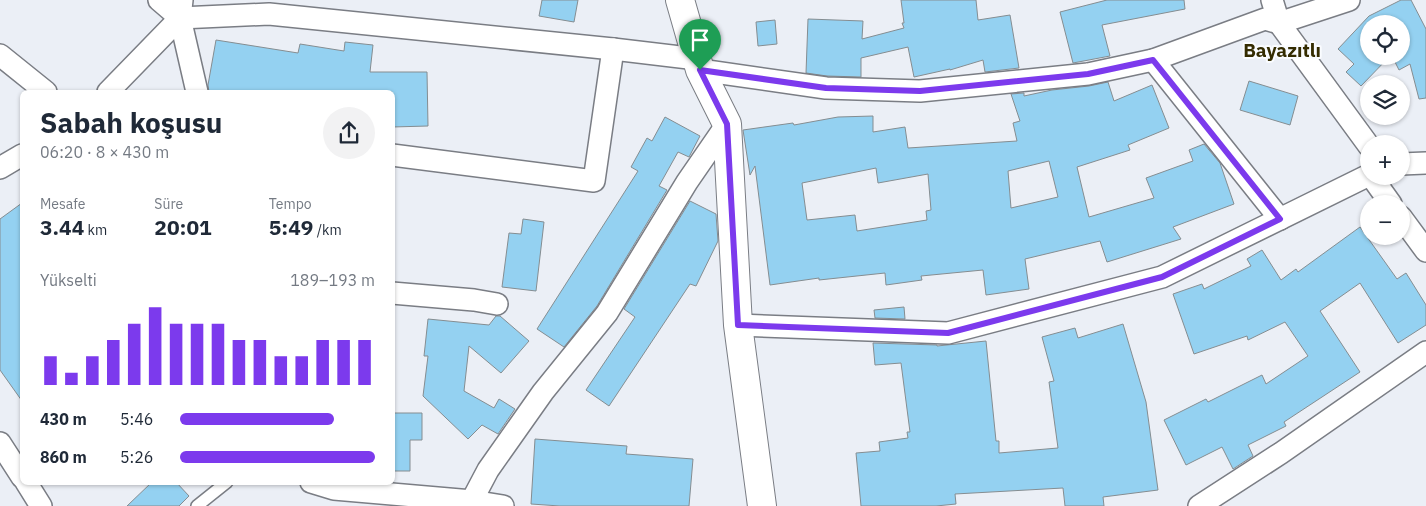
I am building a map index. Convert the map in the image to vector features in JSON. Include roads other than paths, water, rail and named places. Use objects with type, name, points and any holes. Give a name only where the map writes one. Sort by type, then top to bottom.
[{"type":"street","points":[[158,0],[181,9],[269,14],[613,49],[826,88],[920,91],[1088,74],[1153,60],[1265,19],[1279,23],[1349,0]]},
{"type":"street","points":[[680,0],[699,65],[727,124],[738,325],[762,506]]},
{"type":"street","points":[[1272,0],[1279,23],[1361,135]]},
{"type":"street","points":[[110,90],[181,9]]},
{"type":"street","points":[[181,9],[197,90]]},
{"type":"street","points":[[395,155],[594,181],[613,49]]},
{"type":"street","points":[[0,55],[44,90]]},
{"type":"street","points":[[1153,60],[1280,219]]},
{"type":"street","points":[[470,503],[488,470],[543,392],[608,313],[687,182],[727,124]]},
{"type":"street","points":[[0,168],[20,156]]},
{"type":"street","points":[[1410,164],[1426,163]]},
{"type":"street","points":[[738,325],[948,333],[1162,277],[1360,181]]},
{"type":"street","points":[[1410,229],[1426,251]]},
{"type":"street","points":[[395,293],[474,300],[497,304]]},
{"type":"street","points":[[1199,506],[1281,453],[1426,352]]},
{"type":"street","points":[[11,454],[20,473]]},
{"type":"street","points":[[28,485],[41,506]]},
{"type":"street","points":[[321,485],[334,489],[503,506]]},
{"type":"lane","points":[[197,506],[222,485]]},
{"type":"district","name":"Bayazıtlı","points":[[1282,50]]}]
